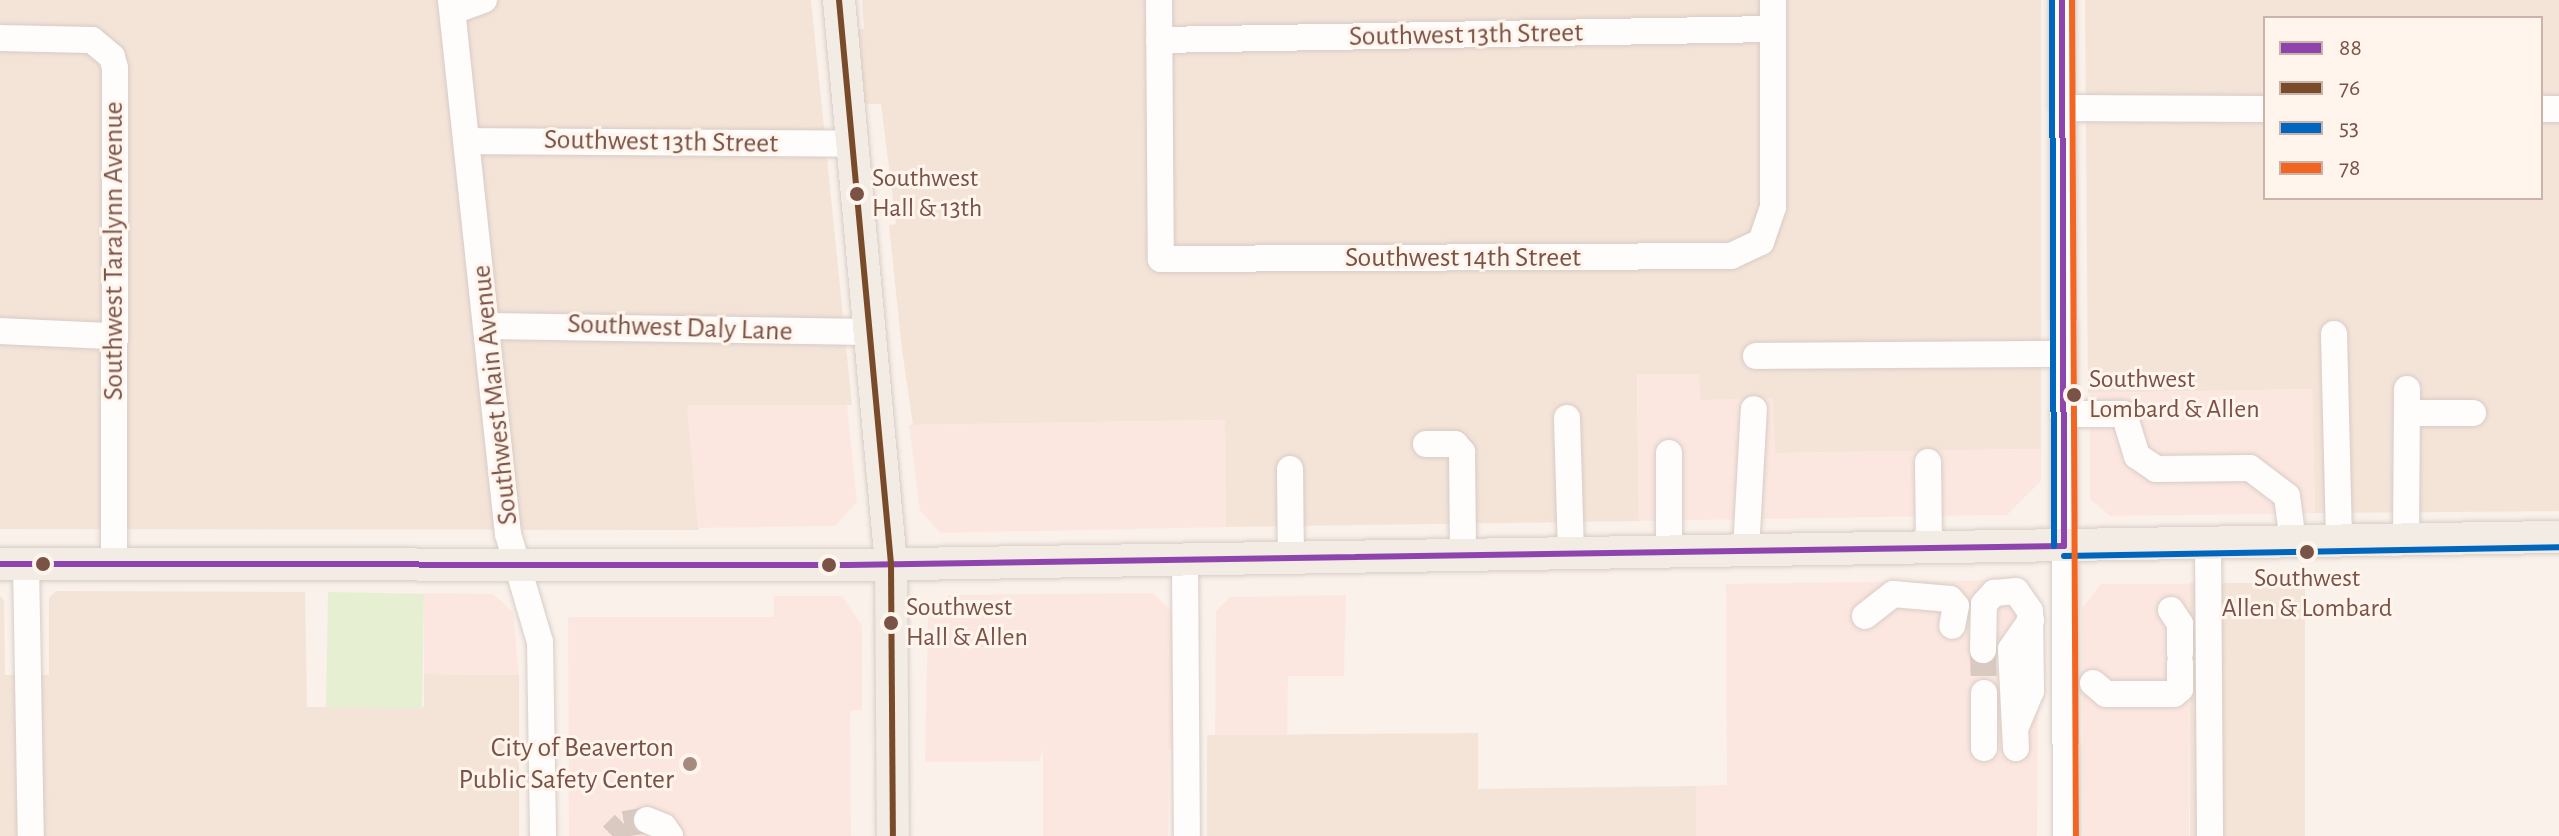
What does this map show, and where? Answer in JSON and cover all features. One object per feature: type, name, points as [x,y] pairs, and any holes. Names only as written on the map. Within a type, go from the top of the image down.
[{"type":"main road","points":[[839,0],[891,564],[893,836]]},
{"type":"main road","points":[[13,564],[1185,561],[2559,537]]},
{"type":"street","points":[[452,6],[484,0]]},
{"type":"street","points":[[1159,0],[1159,40]]},
{"type":"street","points":[[1773,0],[1773,29]]},
{"type":"street","points":[[2062,0],[2066,836]]},
{"type":"street","name":"Southwest Main Avenue","points":[[452,6],[469,141],[508,534],[519,564],[541,653],[543,836]]},
{"type":"street","name":"Southwest 13th Street","points":[[1159,40],[1773,29]]},
{"type":"street","name":"Southwest 14th Street","points":[[1159,40],[1161,259],[1731,256],[1761,242],[1773,207],[1773,29]]},
{"type":"street","name":"Southwest Taralynn Avenue","points":[[0,38],[92,40],[112,57],[114,563]]},
{"type":"street","points":[[2062,108],[2263,109]]},
{"type":"street","name":"Southwest 13th Street","points":[[469,141],[852,144]]},
{"type":"street","name":"Southwest Daly Lane","points":[[487,326],[872,332]]},
{"type":"street","points":[[0,331],[112,336]]},
{"type":"street","points":[[2334,334],[2339,541]]},
{"type":"street","points":[[1756,356],[2062,354]]},
{"type":"street","points":[[2406,540],[2407,401],[2473,413]]},
{"type":"street","points":[[1746,550],[1754,409]]},
{"type":"street","points":[[2063,414],[2124,414],[2137,456],[2156,469],[2250,468],[2291,504],[2293,542]]},
{"type":"street","points":[[1567,418],[1571,553]]},
{"type":"street","points":[[1426,444],[1455,444],[1462,452],[1463,555]]},
{"type":"street","points":[[1669,453],[1669,552]]},
{"type":"street","points":[[1928,462],[1929,548]]},
{"type":"street","points":[[1290,469],[1291,558]]},
{"type":"street","points":[[2208,543],[2210,836]]},
{"type":"street","points":[[1185,561],[1187,836]]},
{"type":"street","points":[[13,564],[31,836]]},
{"type":"street","points":[[1983,650],[1982,611],[1994,593],[2016,591],[2027,603],[2021,633],[2018,729],[2031,691],[2021,633]]},
{"type":"street","points":[[1865,616],[1893,594],[1950,599],[1956,606],[1952,626]]},
{"type":"street","points":[[2093,683],[2106,694],[2174,694],[2180,689],[2180,624],[2171,610]]},
{"type":"street","points":[[1984,693],[1984,748]]},
{"type":"street","points":[[647,820],[664,827],[670,836]]},
{"type":"shaded area","points":[[0,0],[811,0],[852,405],[688,405],[699,530],[0,529]]},
{"type":"shaded area","points":[[862,0],[2041,0],[2041,449],[1774,453],[1699,400],[1637,375],[1639,521],[1226,527],[1224,420],[913,425],[889,225],[896,224],[881,104],[863,104],[855,30],[864,29]]},
{"type":"shaded area","points":[[2085,0],[2559,0],[2559,511],[2315,513],[2312,389],[2088,393]]},
{"type":"shaded area","points":[[1637,374],[1699,374],[1700,400],[1773,398],[1775,453],[2041,449],[2041,481],[2007,515],[1639,521]]},
{"type":"shaded area","points":[[2312,389],[2315,513],[2110,516],[2090,499],[2090,393]]},
{"type":"shaded area","points":[[687,405],[847,405],[857,502],[835,526],[698,528]]},
{"type":"shaded area","points":[[1225,420],[1226,527],[940,533],[920,510],[909,425]]},
{"type":"shaded area","points":[[2014,580],[2033,591],[2038,609],[2037,836],[1696,836],[1696,786],[1727,785],[1726,584]]},
{"type":"shaded area","points":[[2190,583],[2305,583],[2305,836],[2190,836]]},
{"type":"shaded area","points":[[2101,584],[2190,584],[2189,836],[2084,836],[2082,608]]},
{"type":"shaded area","points":[[56,591],[305,592],[307,707],[424,707],[424,674],[519,675],[519,836],[0,836],[0,596],[4,600],[5,675],[49,675],[49,598]]},
{"type":"shaded area","points":[[424,593],[493,594],[513,612],[519,675],[424,674]]},
{"type":"shaded area","points":[[1153,593],[1172,612],[1175,749],[1169,749],[1168,836],[1043,836],[1043,750],[1039,761],[925,762],[928,617],[949,595]]},
{"type":"shaded area","points":[[1346,595],[1344,676],[1288,676],[1287,735],[1215,735],[1216,611],[1230,597]]},
{"type":"shaded area","points":[[774,596],[842,596],[862,626],[862,710],[850,711],[851,836],[569,836],[568,617],[774,617]]},
{"type":"shaded area","points":[[1478,733],[1478,789],[1696,786],[1696,836],[1207,836],[1207,735]]},
{"type":"green space","points":[[328,592],[424,594],[422,709],[326,707]]},
{"type":"tunnel","points":[[1983,650],[1984,693]]},
{"type":"tunnel","points":[[612,836],[624,824],[647,820]]},
{"type":"transit line","name":"76","points":[[839,0],[891,564],[893,836]]},
{"type":"transit line","name":"53","points":[[2052,0],[2054,546]]},
{"type":"transit line","name":"88","points":[[2062,0],[2064,546]]},
{"type":"transit line","name":"78","points":[[2072,0],[2076,836]]},
{"type":"transit line","name":"88","points":[[0,564],[848,565],[2064,546]]},
{"type":"transit line","name":"53","points":[[2064,556],[2559,547]]},
{"type":"place","name":"Southwest Hall & 13th","points":[[857,194]]},
{"type":"place","name":"Southwest Lombard & Allen","points":[[2074,395]]},
{"type":"place","name":"Southwest Allen & Lombard","points":[[2307,552]]},
{"type":"place","name":"Southwest Hall & Allen","points":[[891,623]]},
{"type":"place","name":"City of Beaverton Public Safety Center","points":[[690,764]]}]
